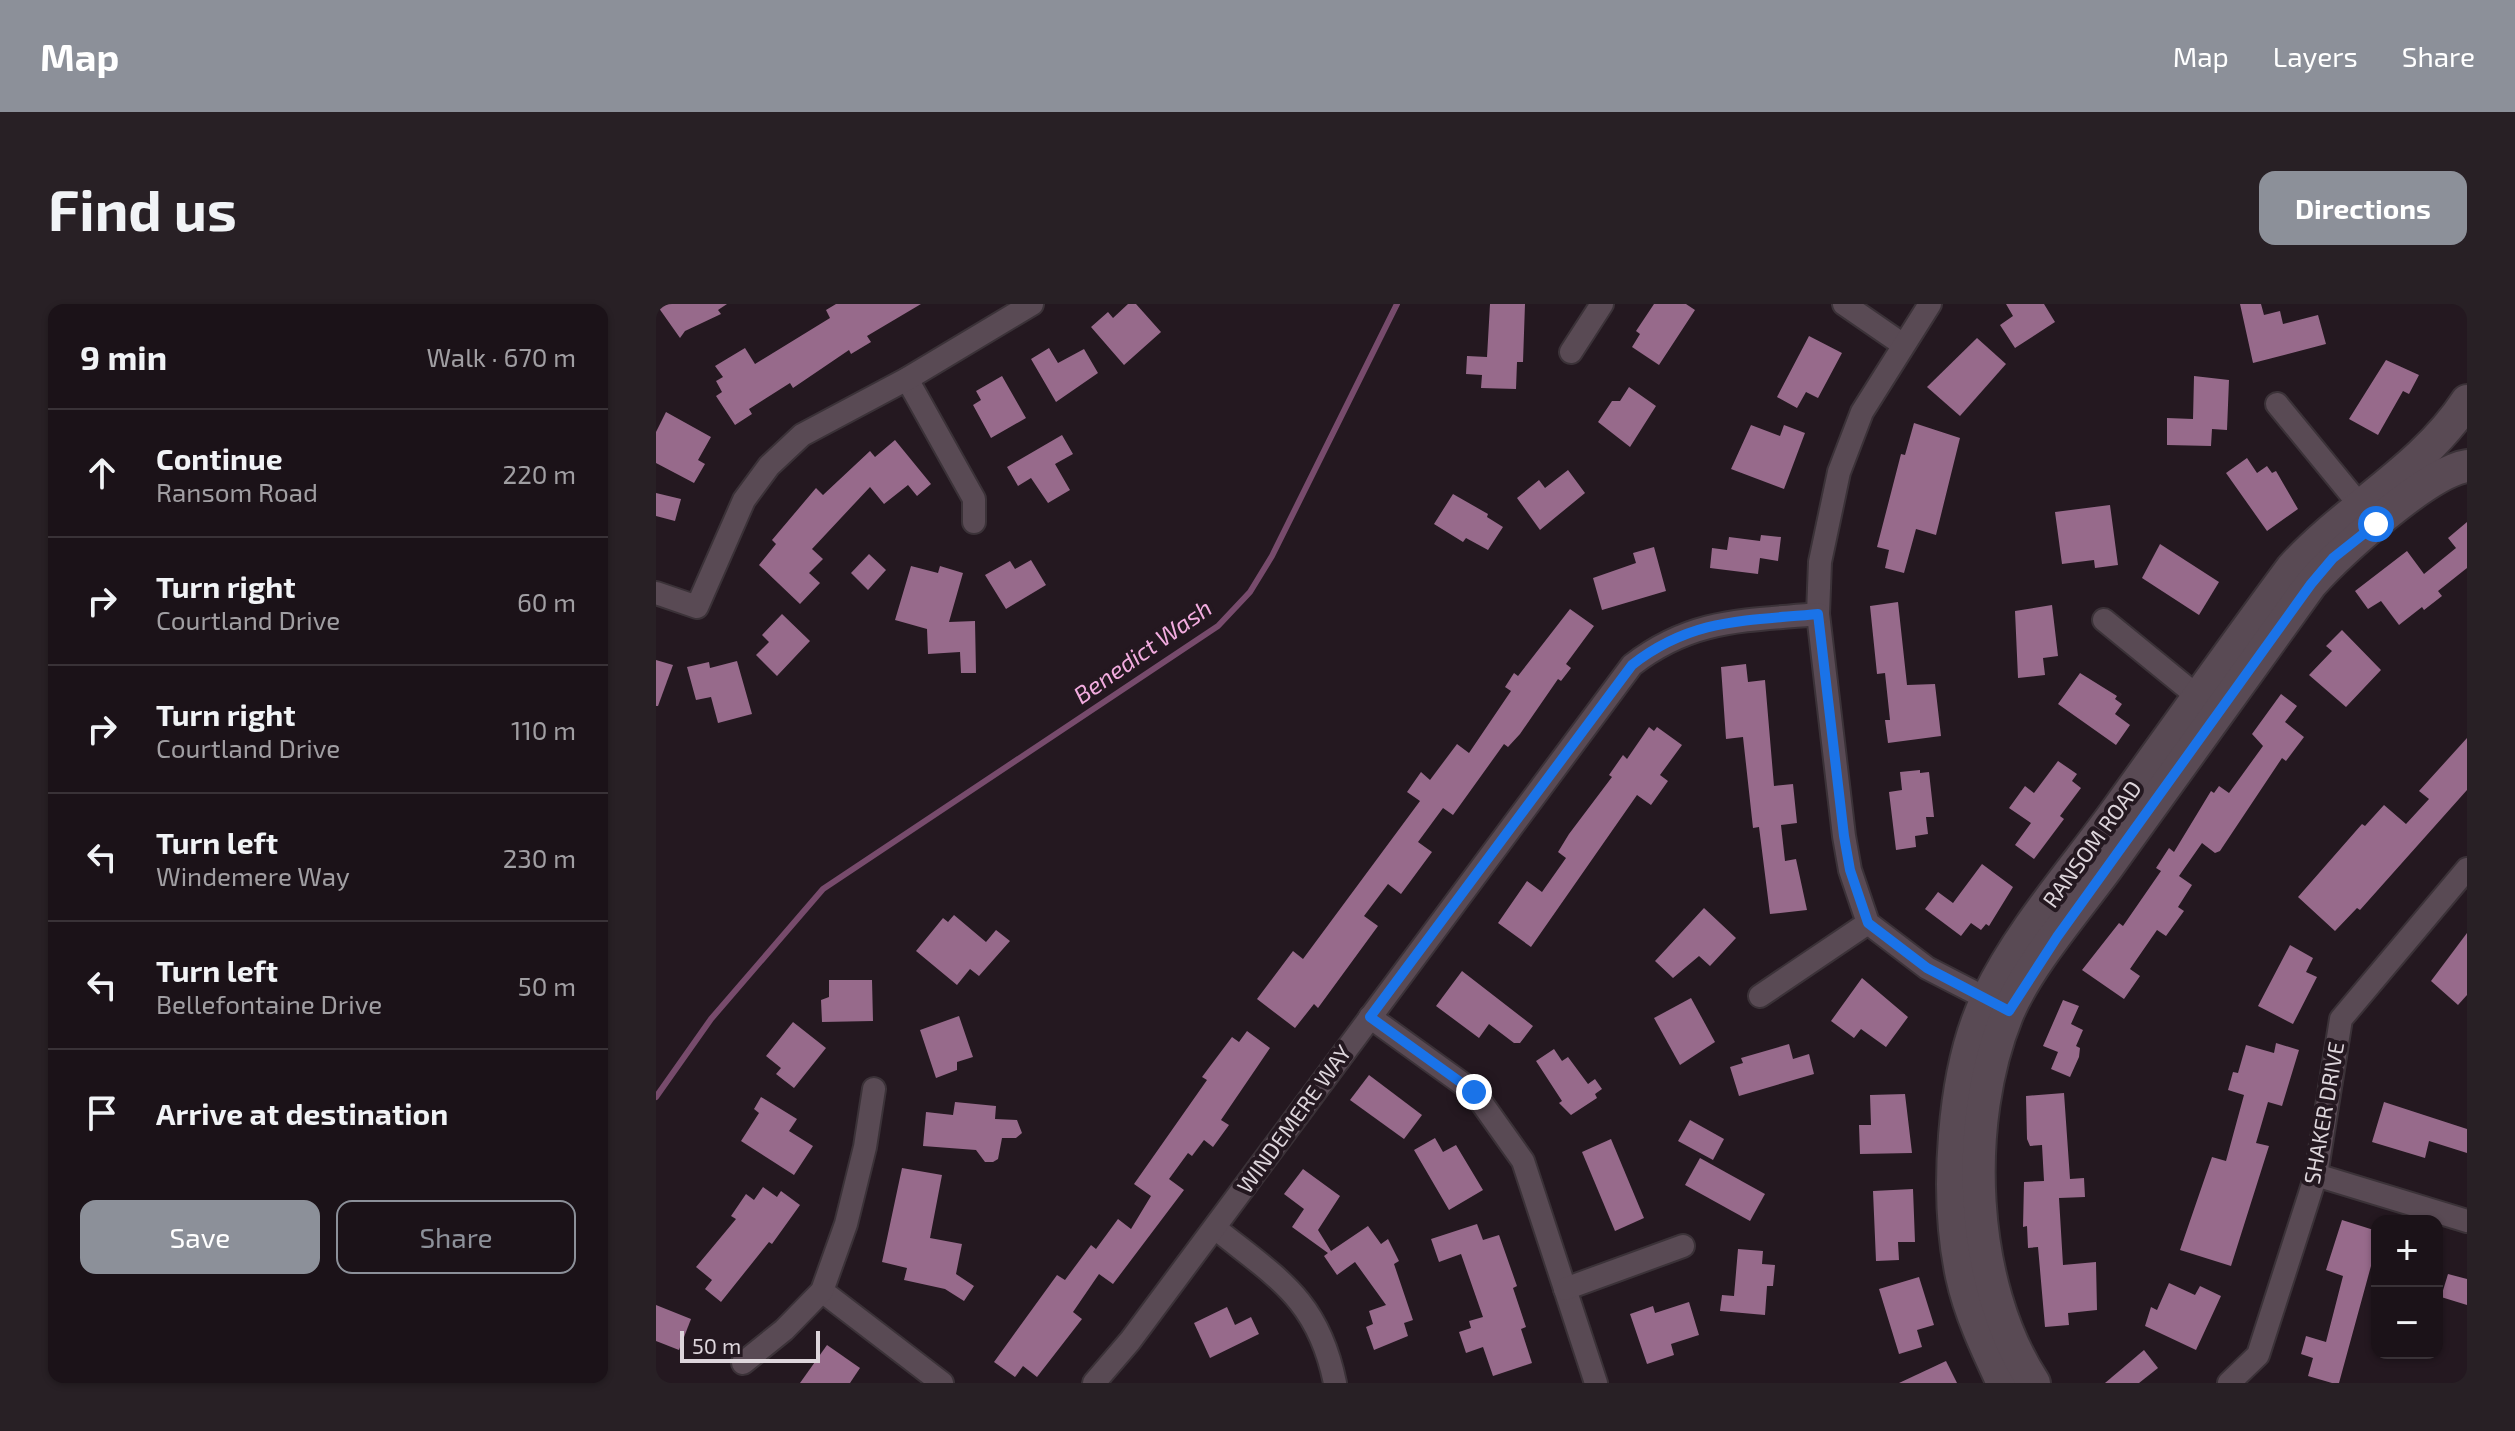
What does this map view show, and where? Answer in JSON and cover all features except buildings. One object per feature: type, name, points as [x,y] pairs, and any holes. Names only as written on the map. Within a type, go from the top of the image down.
[{"type":"street","points":[[656,593],[697,607],[744,500],[769,466],[802,435],[907,379],[1032,304]]},
{"type":"street","points":[[1571,352],[1602,304]]},
{"type":"street","points":[[1844,304],[1902,344]]},
{"type":"street","points":[[1930,304],[1862,412],[1839,472],[1820,562],[1818,614],[1844,836],[1850,870],[1868,923],[1927,968],[1998,1004]]},
{"type":"street","points":[[907,379],[974,499],[974,522]]},
{"type":"street","name":"RANSOM ROAD","points":[[2003,1383],[1979,1331],[1958,1255],[1955,1176],[1965,1073],[1998,1004],[2057,937],[2209,706],[2467,401]]},
{"type":"street","points":[[2277,404],[2368,515]]},
{"type":"street","name":"RANSOM ROAD","points":[[2368,515],[2441,475],[2467,466]]},
{"type":"street","name":"WINDEMERE WAY","points":[[1094,1383],[1130,1341],[1215,1228],[1632,665],[1659,644],[1689,630],[1818,614]]},
{"type":"street","points":[[2104,620],[2209,706]]},
{"type":"street","name":"SHAKER DRIVE","points":[[2229,1383],[2258,1355],[2316,1175],[2341,1019],[2463,880]]},
{"type":"street","points":[[1760,996],[1868,923]]},
{"type":"street","name":"RANSOM ROAD","points":[[1998,1004],[1981,1129],[1980,1178],[1990,1275],[2002,1321],[2034,1383]]},
{"type":"street","points":[[1370,1017],[1474,1092],[1523,1161],[1596,1383]]},
{"type":"street","points":[[743,1363],[784,1330],[822,1291],[850,1208],[865,1147],[874,1089]]},
{"type":"street","points":[[2316,1175],[2467,1221]]},
{"type":"street","points":[[1215,1228],[1295,1292],[1328,1346],[1335,1383]]},
{"type":"street","points":[[1565,1289],[1683,1246]]},
{"type":"street","points":[[822,1291],[942,1383]]},
{"type":"waterway","name":"Benedict Wash","points":[[656,1097],[711,1019],[823,889],[1218,626],[1250,592],[1272,556],[1397,304]]},
{"type":"route","points":[[1474,1092],[1370,1017],[1632,665],[1659,644],[1689,630],[1730,622],[1818,614],[1844,836],[1850,870],[1868,923],[1927,968],[2009,1011],[2057,937],[2311,584],[2333,558],[2376,524]]}]
